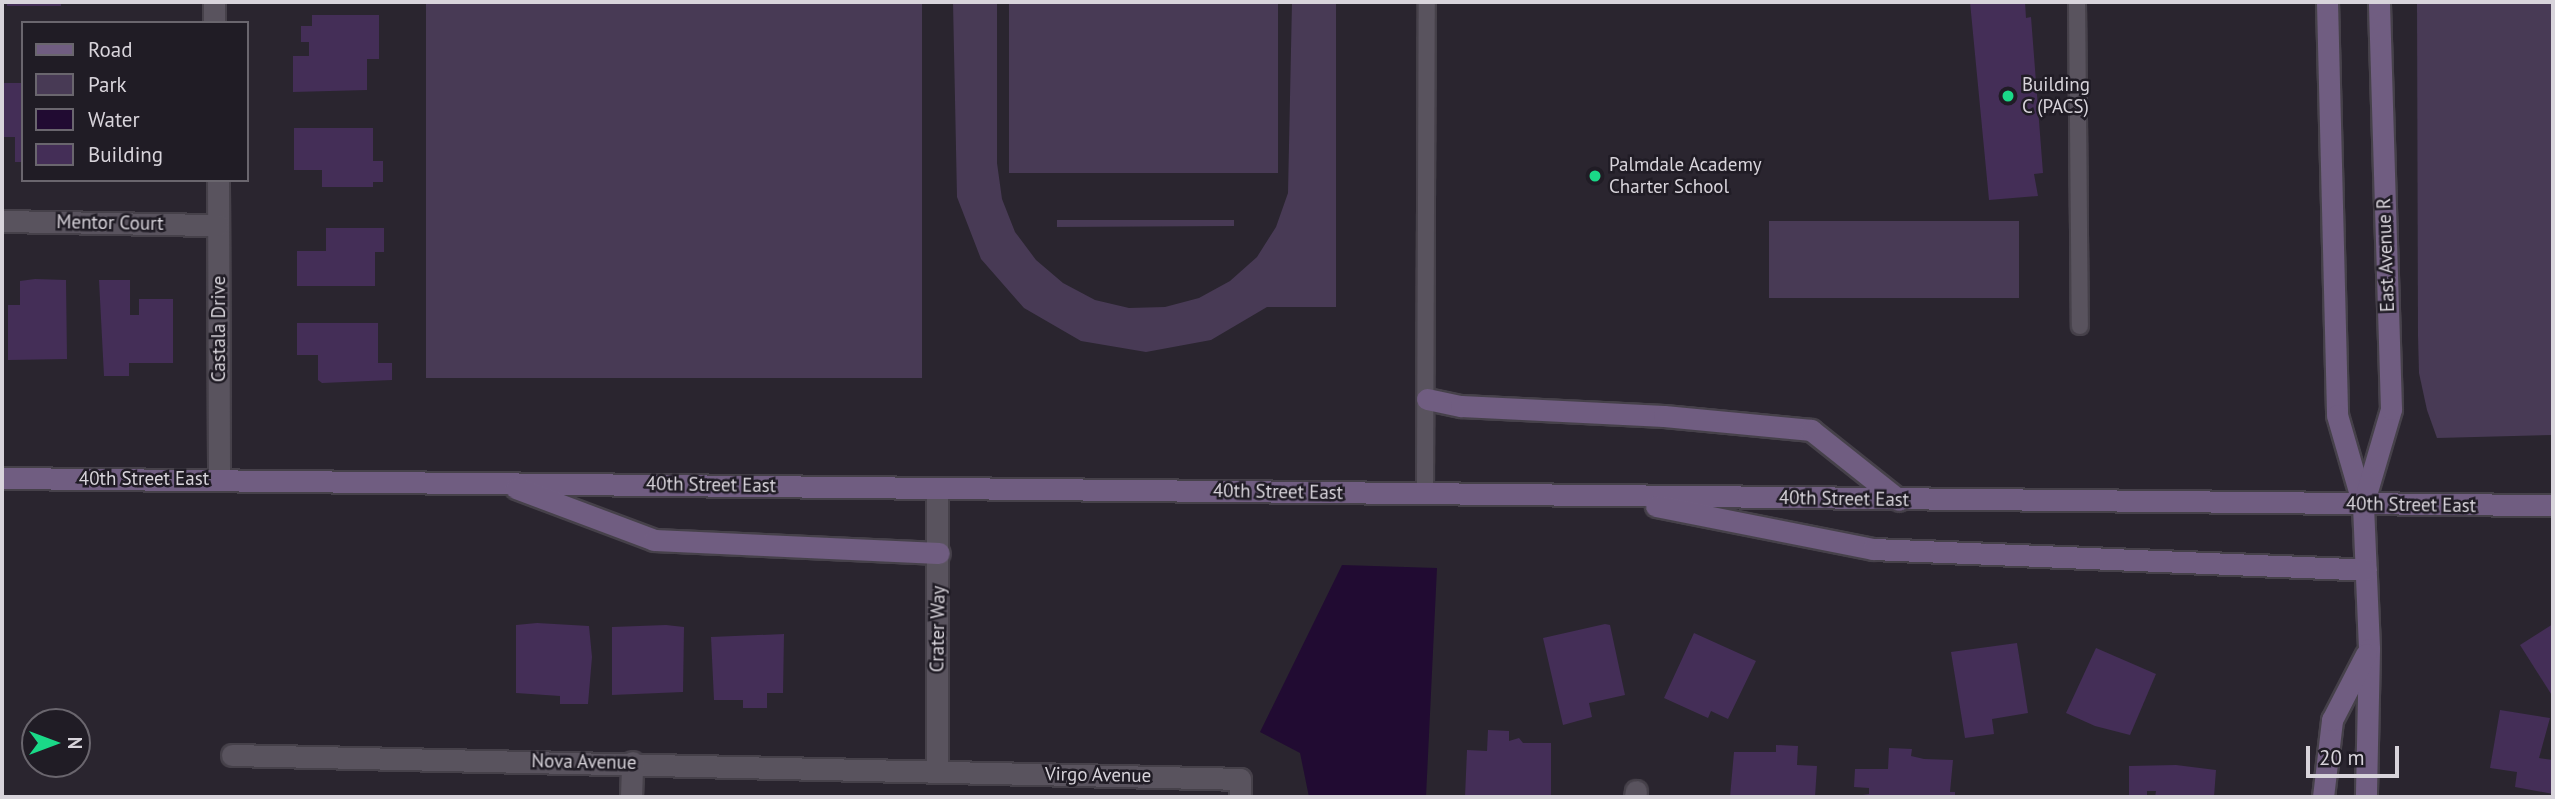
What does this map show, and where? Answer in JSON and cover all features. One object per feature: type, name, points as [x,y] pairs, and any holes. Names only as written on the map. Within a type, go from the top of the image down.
[{"type":"main road","name":"East Avenue R","points":[[2327,2],[2337,415],[2363,505],[2369,649],[2366,797]]},
{"type":"main road","name":"East Avenue R","points":[[2363,505],[2391,409],[2379,2]]},
{"type":"main road","points":[[1427,399],[1461,406],[1664,416],[1811,430],[1899,500]]},
{"type":"main road","name":"40th Street East","points":[[2,478],[2553,505]]},
{"type":"main road","points":[[501,483],[654,540],[939,552]]},
{"type":"main road","points":[[1606,496],[1873,549],[2366,570]]},
{"type":"main road","points":[[2323,797],[2332,720],[2369,649]]},
{"type":"street","points":[[214,2],[215,21]]},
{"type":"street","name":"Castala Drive","points":[[218,182],[219,479]]},
{"type":"street","name":"Mentor Court","points":[[2,220],[218,225]]},
{"type":"street","name":"Crater Way","points":[[937,488],[937,771]]},
{"type":"street","name":"Nova Avenue","points":[[232,755],[937,771]]},
{"type":"street","points":[[631,797],[632,762]]},
{"type":"street","name":"Virgo Avenue","points":[[937,771],[1240,779],[1240,797]]},
{"type":"lane","points":[[1425,493],[1427,2]]},
{"type":"lane","points":[[2077,2],[2080,326]]},
{"type":"green space","points":[[426,2],[922,2],[922,378],[426,378]]},
{"type":"green space","points":[[953,2],[997,2],[997,163],[1002,199],[1015,232],[1036,260],[1063,283],[1095,300],[1129,308],[1165,307],[1199,298],[1230,281],[1257,257],[1276,227],[1288,193],[1292,2],[1336,2],[1336,307],[1267,307],[1211,340],[1146,352],[1081,341],[1024,308],[981,259],[957,197]]},
{"type":"green space","points":[[1009,2],[1278,2],[1278,173],[1009,173]]},
{"type":"green space","points":[[2417,2],[2553,2],[2553,435],[2437,438],[2427,410],[2419,373],[2418,335]]},
{"type":"green space","points":[[1057,220],[1234,220],[1234,226],[1057,227]]},
{"type":"green space","points":[[1769,221],[2019,221],[2019,298],[1769,298]]},
{"type":"water","points":[[1342,565],[1437,568],[1426,797],[1309,797],[1300,753],[1260,732]]},
{"type":"building","points":[[7,2],[61,2],[61,6],[7,6]]},
{"type":"building","name":"Building C (PACS)","points":[[1970,2],[2025,2],[2026,18],[2031,17],[2043,173],[2034,174],[2038,196],[1989,200]]},
{"type":"building","points":[[312,15],[379,15],[379,59],[367,59],[367,90],[293,92],[293,56],[309,56],[309,42],[301,42],[301,26],[312,26]]},
{"type":"building","points":[[2,83],[21,83],[21,162],[15,162],[15,137],[2,137]]},
{"type":"building","points":[[294,128],[373,128],[373,161],[383,161],[383,182],[373,182],[373,187],[322,187],[322,170],[294,170]]},
{"type":"building","points":[[326,228],[384,228],[384,252],[375,252],[375,286],[297,286],[297,251],[326,251]]},
{"type":"building","points":[[66,280],[67,359],[8,360],[8,305],[20,305],[20,281]]},
{"type":"building","points":[[99,280],[130,280],[130,315],[139,315],[139,299],[173,299],[173,363],[129,363],[129,376],[104,376]]},
{"type":"building","points":[[297,323],[378,323],[378,363],[392,363],[392,380],[322,383],[318,380],[318,355],[297,355]]},
{"type":"building","points":[[537,623],[589,626],[592,657],[588,704],[560,704],[560,696],[516,693],[516,625]]},
{"type":"building","points":[[2553,624],[2553,697],[2520,645]]},
{"type":"building","points":[[1610,625],[1625,695],[1589,703],[1592,717],[1563,725],[1543,638]]},
{"type":"building","points":[[612,627],[684,627],[683,692],[612,695]]},
{"type":"building","points":[[1694,633],[1756,661],[1728,719],[1711,711],[1708,718],[1664,698]]},
{"type":"building","points":[[784,634],[783,693],[767,693],[767,708],[743,708],[743,700],[714,700],[711,637]]},
{"type":"building","points":[[2017,643],[2028,713],[1992,719],[1994,734],[1965,738],[1951,652]]},
{"type":"building","points":[[2096,648],[2156,674],[2130,735],[2095,726],[2066,713]]},
{"type":"building","points":[[2500,710],[2550,718],[2539,758],[2553,760],[2553,794],[2515,787],[2517,772],[2490,768]]},
{"type":"building","points":[[1488,730],[1509,731],[1509,741],[1519,738],[1523,743],[1551,743],[1551,797],[1465,797],[1467,750],[1487,751]]},
{"type":"building","points":[[1776,745],[1798,746],[1797,765],[1817,766],[1815,797],[1730,797],[1734,752],[1776,752]]},
{"type":"building","points":[[1889,748],[1912,749],[1911,756],[1924,759],[1953,760],[1950,792],[1955,792],[1955,797],[1850,797],[1869,794],[1869,788],[1854,787],[1855,769],[1888,769]]},
{"type":"building","points":[[2176,765],[2216,770],[2214,797],[2155,797],[2156,791],[2147,791],[2147,797],[2129,796],[2129,766]]},
{"type":"place","name":"Building C (PACS)","points":[[2008,96]]},
{"type":"place","name":"Palmdale Academy Charter School","points":[[1595,176]]}]
